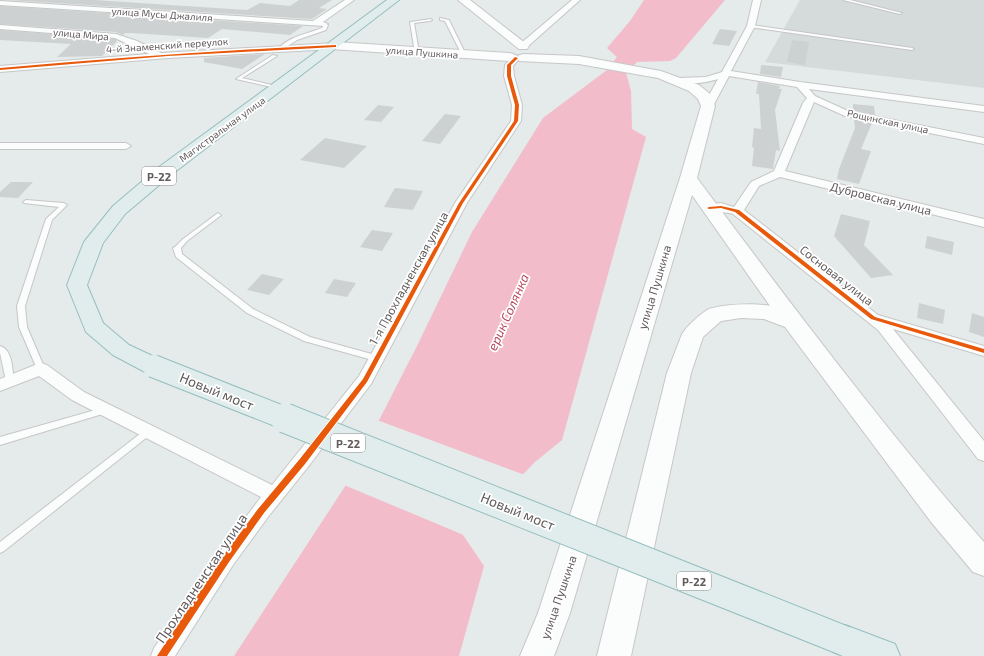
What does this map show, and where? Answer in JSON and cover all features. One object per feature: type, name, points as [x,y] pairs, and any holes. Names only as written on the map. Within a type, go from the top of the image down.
[{"type":"highway","name":"Магистральная улица","points":[[153,366],[121,350],[94,326],[77,285],[94,242],[119,210],[165,172],[335,46],[394,0]]},
{"type":"highway","name":"Новый мост","points":[[153,366],[884,656]]},
{"type":"main road","points":[[456,0],[473,8]]},
{"type":"main road","points":[[462,0],[473,8],[521,54]]},
{"type":"main road","name":"улица Пушкина","points":[[335,46],[464,55],[521,54],[579,60],[661,75],[679,81],[694,88],[705,98],[708,106],[688,178],[554,613],[537,656]]},
{"type":"main road","points":[[688,178],[792,322],[941,514],[984,563]]},
{"type":"main road","points":[[614,656],[679,373],[693,334],[715,315],[741,311],[767,312],[792,322]]},
{"type":"street","points":[[315,23],[350,0]]},
{"type":"street","points":[[521,54],[576,0]]},
{"type":"street","points":[[708,106],[751,26],[757,0]]},
{"type":"street","name":"улица Мусы Джалиля","points":[[0,3],[324,24]]},
{"type":"street","name":"улица Мира","points":[[0,27],[116,36],[158,55]]},
{"type":"street","name":"4-й Знаменский переулок","points":[[0,69],[158,55],[335,46]]},
{"type":"street","name":"1-я Прохладненская улица","points":[[274,495],[355,394],[461,203],[516,121],[517,105],[509,76],[509,66],[521,54]]},
{"type":"street","points":[[679,81],[707,80],[727,73],[800,85],[984,109]]},
{"type":"street","name":"Рощинская улица","points":[[800,85],[812,98],[845,113],[984,141]]},
{"type":"street","points":[[737,211],[755,184],[779,174],[808,103],[812,98]]},
{"type":"street","points":[[0,146],[126,146]]},
{"type":"street","name":"Дубровская улица","points":[[779,174],[984,223]]},
{"type":"street","name":"Сосновая улица","points":[[709,208],[721,207],[737,211],[873,318],[984,351]]},
{"type":"street","points":[[873,318],[883,327],[984,454]]},
{"type":"street","points":[[5,383],[41,369],[78,396],[274,495]]},
{"type":"street","name":"Прохладненская улица","points":[[162,656],[226,559],[274,495]]},
{"type":"lane","points":[[845,0],[900,13]]},
{"type":"lane","points":[[417,52],[412,22],[430,20]]},
{"type":"lane","points":[[441,20],[447,20],[464,55]]},
{"type":"lane","points":[[281,48],[286,43],[294,39],[324,29],[326,25],[324,24]]},
{"type":"lane","points":[[751,26],[912,49]]},
{"type":"lane","points":[[274,56],[238,79],[278,88]]},
{"type":"lane","points":[[26,202],[64,205],[49,219],[21,306],[23,328],[41,369]]},
{"type":"lane","points":[[218,215],[184,240],[177,248],[179,255],[250,311],[307,339],[376,358]]},
{"type":"lane","points":[[0,349],[5,353],[5,383]]},
{"type":"lane","points":[[0,441],[106,410]]},
{"type":"lane","points":[[0,548],[148,432]]},
{"type":"shaded area","points":[[800,0],[984,0],[984,88],[765,62]]},
{"type":"water","name":"ерик Солянка","points":[[644,0],[725,0],[676,58],[670,61],[637,62],[626,73],[631,91],[632,129],[646,137],[562,440],[535,462],[463,535],[484,566],[459,656],[234,656],[346,485],[417,346],[472,232],[543,118],[607,70],[617,57],[607,48],[630,21]]},
{"type":"pier","points":[[377,420],[525,475],[466,536],[344,485]]},
{"type":"building","points":[[8,0],[94,0],[247,10],[260,3],[290,6],[299,0],[332,0],[319,8],[327,9],[312,19]]},
{"type":"building","points":[[0,6],[303,26],[290,35],[222,29],[208,38],[131,33],[125,33],[123,35],[116,32],[0,24]]},
{"type":"building","points":[[720,29],[737,31],[729,46],[712,44]]},
{"type":"building","points":[[0,30],[115,39],[117,41],[102,56],[57,57],[71,44],[0,40]]},
{"type":"building","points":[[792,40],[809,42],[805,65],[787,62]]},
{"type":"building","points":[[265,54],[242,69],[204,62],[204,58]]},
{"type":"building","points":[[761,65],[783,67],[781,77],[760,74]]},
{"type":"building","points":[[758,82],[780,86],[779,89],[782,89],[775,110],[780,151],[776,150],[773,169],[752,166],[754,128],[761,129],[759,94],[756,94]]},
{"type":"building","points":[[853,104],[874,106],[875,115],[853,111]]},
{"type":"building","points":[[378,105],[394,107],[381,122],[364,120]]},
{"type":"building","points":[[445,114],[461,116],[440,144],[422,141]]},
{"type":"building","points":[[854,119],[872,123],[861,149],[871,151],[859,184],[837,179],[839,169],[855,128]]},
{"type":"building","points":[[325,138],[367,146],[344,168],[300,160]]},
{"type":"building","points":[[11,182],[33,182],[18,198],[0,197],[0,192]]},
{"type":"building","points":[[395,188],[423,191],[413,210],[384,207]]},
{"type":"building","points":[[841,214],[870,221],[864,245],[893,275],[871,278],[834,236]]},
{"type":"building","points":[[372,230],[393,233],[382,251],[360,247]]},
{"type":"building","points":[[927,236],[954,242],[952,255],[925,248]]},
{"type":"building","points":[[262,274],[284,279],[269,295],[247,290]]},
{"type":"building","points":[[334,279],[356,283],[347,297],[325,293]]},
{"type":"building","points":[[919,303],[945,310],[943,324],[917,318]]},
{"type":"building","points":[[972,313],[984,317],[984,337],[969,332]]},
{"type":"cycle path","points":[[0,69],[168,55],[335,46]]},
{"type":"cycle path","points":[[162,656],[226,559],[261,511],[302,462],[365,380],[461,203],[516,121],[517,105],[509,76],[509,65],[516,58]]},
{"type":"cycle path","points":[[709,208],[721,207],[737,211],[873,318],[984,351]]}]
